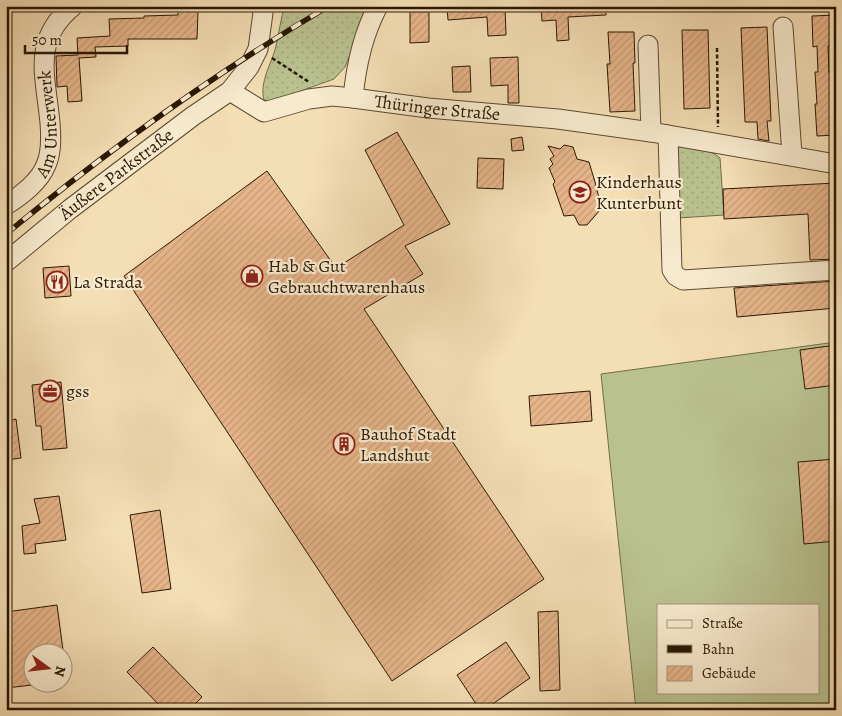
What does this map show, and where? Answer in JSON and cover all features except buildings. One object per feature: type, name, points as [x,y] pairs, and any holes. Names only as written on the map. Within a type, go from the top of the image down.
[{"type":"street","name":"Am Unterwerk","points":[[6,205],[36,180],[46,165],[50,150],[51,134],[43,62],[44,48],[56,22],[73,6]]},
{"type":"street","points":[[258,49],[263,13],[262,6]]},
{"type":"street","points":[[353,98],[355,74],[369,24],[378,6]]},
{"type":"street","points":[[783,27],[792,155]]},
{"type":"street","points":[[648,46],[660,134],[672,270],[676,276],[683,280],[836,270]]},
{"type":"street","name":"Äußere Parkstraße","points":[[6,262],[70,209],[192,116],[230,91],[249,67],[258,49]]},
{"type":"street","name":"Thüringer Straße","points":[[230,91],[264,112],[309,99],[332,96],[428,108],[558,118],[792,155],[836,164]]},
{"type":"path","points":[[717,48],[718,144]]},
{"type":"path","points":[[258,49],[332,96]]},
{"type":"green space","points":[[284,6],[370,6],[345,67],[334,79],[273,101],[264,100],[263,86],[276,46]]},
{"type":"green space","points":[[675,146],[699,148],[720,158],[724,215],[678,218]]},
{"type":"green space","points":[[836,342],[836,710],[636,710],[601,374]]},
{"type":"railway","points":[[6,234],[83,172],[204,85],[329,6]]},
{"type":"place","name":"Kinderhaus Kunterbunt","points":[[580,192]]},
{"type":"place","name":"Hab & Gut Gebrauchtwarenhaus","points":[[252,276]]},
{"type":"place","name":"La Strada","points":[[57,282]]},
{"type":"place","name":"gss","points":[[50,391]]},
{"type":"place","name":"Bauhof Stadt Landshut","points":[[344,444]]}]
